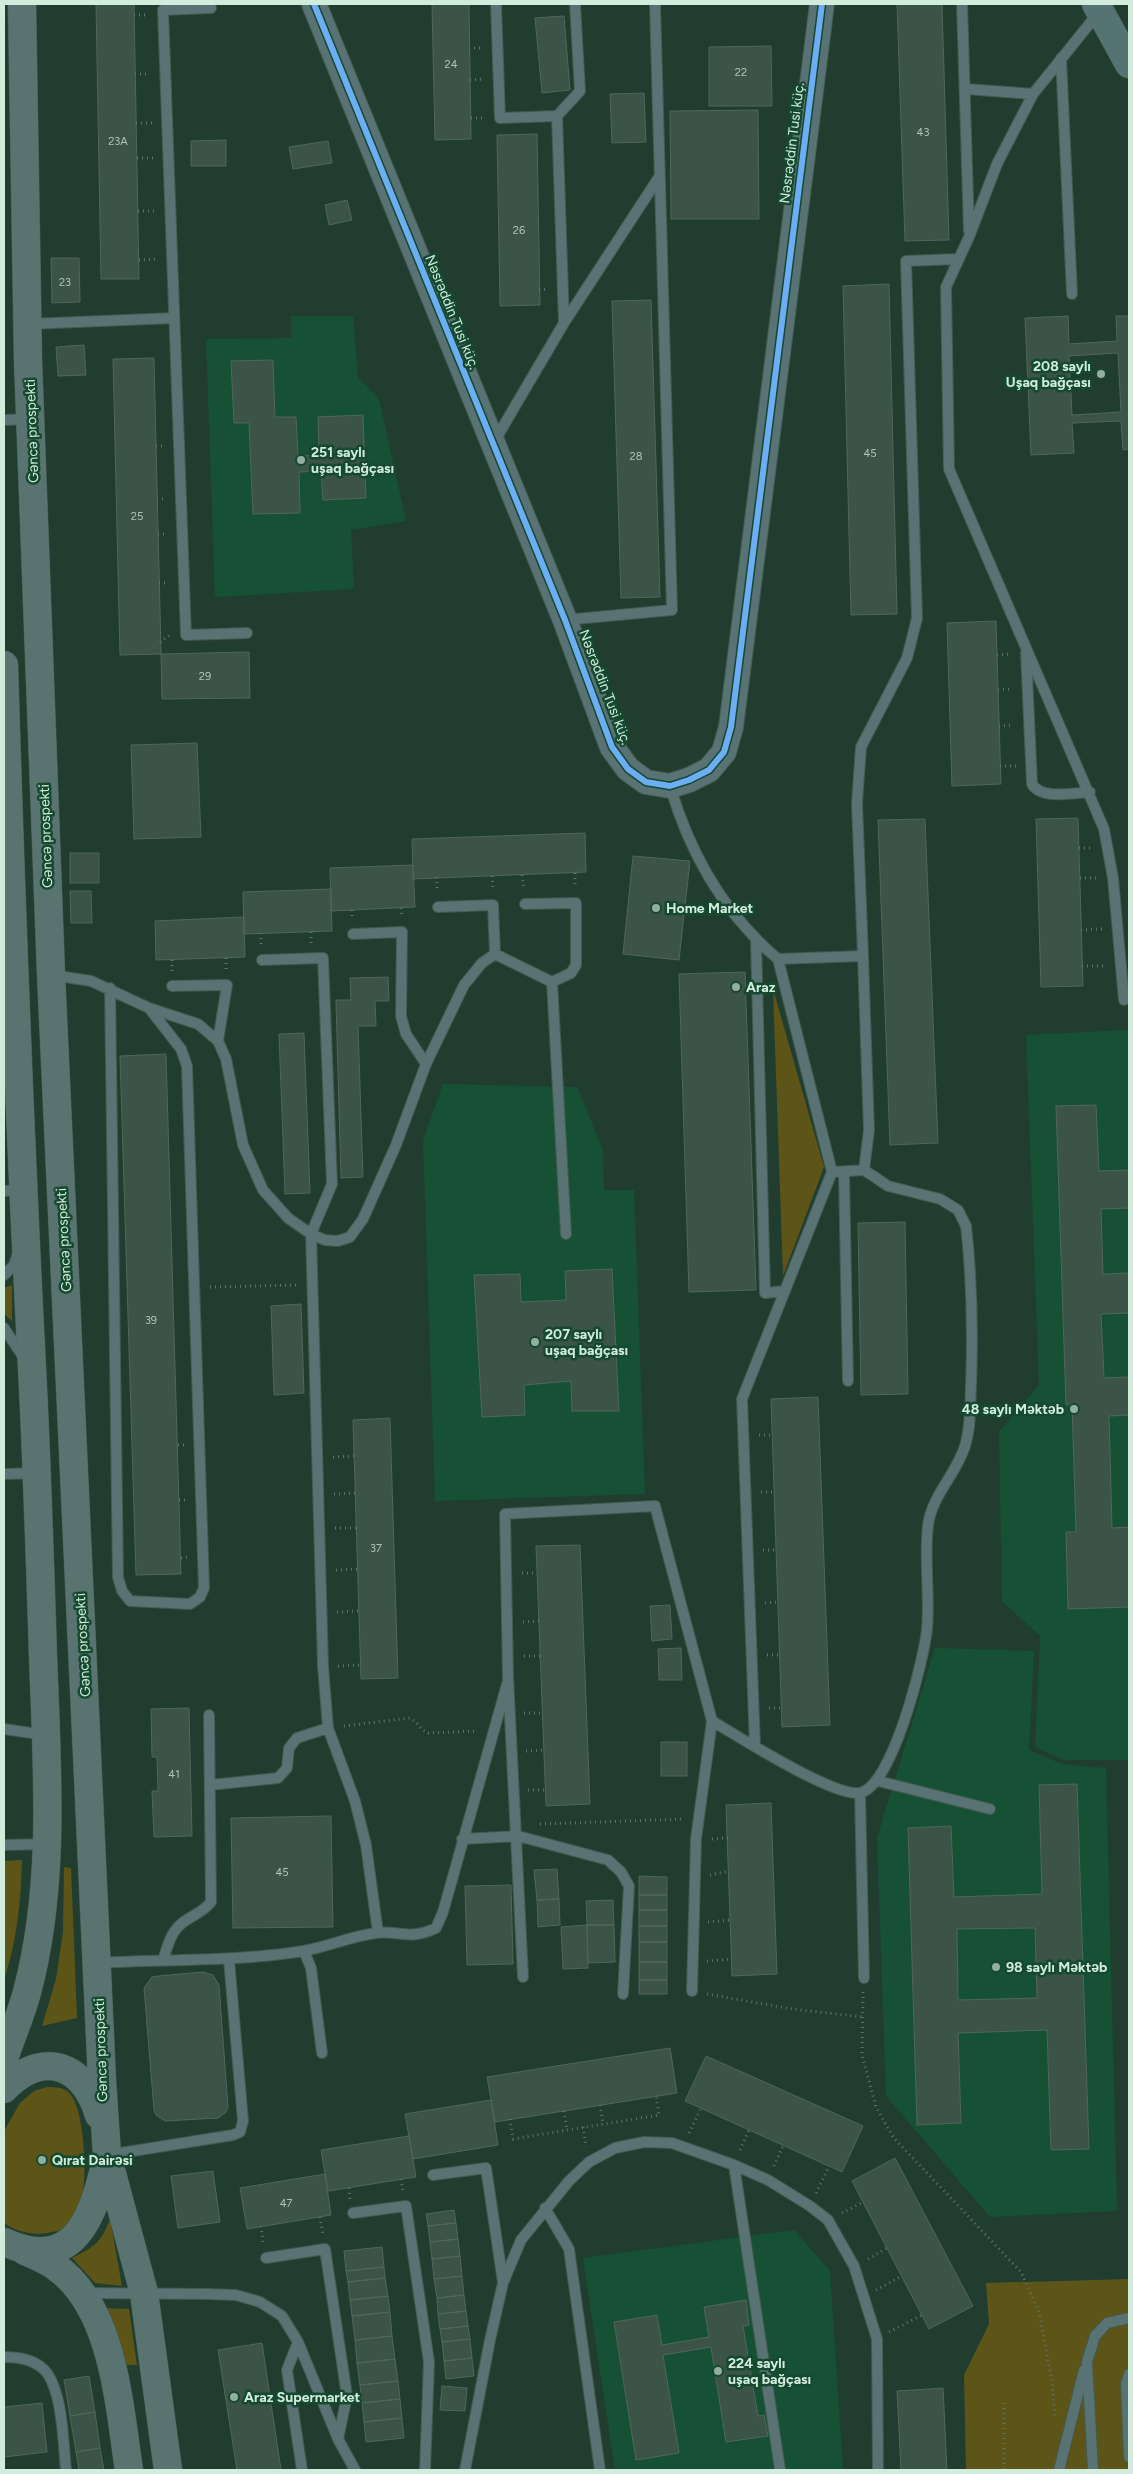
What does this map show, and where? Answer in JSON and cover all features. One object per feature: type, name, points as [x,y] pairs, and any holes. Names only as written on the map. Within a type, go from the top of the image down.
[{"type":"main road","name":"Gəncə prospekti","points":[[22,4],[28,324],[51,974],[107,2155],[144,2293],[168,2470]]},
{"type":"main road","points":[[1098,8],[1129,64]]},
{"type":"main road","points":[[4,666],[14,1190],[25,1231],[38,1473],[46,1735],[46,1844],[42,1909],[27,1993],[4,2059]]},
{"type":"main road","points":[[4,2089],[27,2072],[41,2066],[64,2068],[74,2074],[84,2082],[94,2099],[107,2155],[93,2210],[81,2230],[68,2242],[52,2251],[33,2252],[12,2245]]},
{"type":"main road","points":[[12,2245],[57,2267],[81,2293],[103,2333],[112,2358],[129,2470]]},
{"type":"street","name":"Nəsrəddin Tusi küç.","points":[[314,4],[492,445],[565,620],[612,747],[628,769],[646,782],[670,786],[689,780],[709,770],[724,752],[731,727],[822,4]]},
{"type":"lane","points":[[496,4],[500,118],[557,116]]},
{"type":"lane","points":[[564,323],[557,116],[580,91],[575,4]]},
{"type":"lane","points":[[565,620],[672,610],[655,4]]},
{"type":"lane","points":[[962,4],[969,237]]},
{"type":"lane","points":[[211,8],[163,10],[186,636],[247,633]]},
{"type":"lane","points":[[1098,8],[1033,94],[997,164],[969,237],[946,287],[949,469],[1090,792],[1104,829],[1109,848],[1124,1000]]},
{"type":"lane","points":[[1061,58],[1072,294]]},
{"type":"lane","points":[[966,89],[1033,94]]},
{"type":"lane","points":[[492,445],[564,323],[659,177]]},
{"type":"lane","points":[[864,1170],[869,1130],[857,803],[862,747],[907,658],[916,618],[906,261],[958,259]]},
{"type":"lane","points":[[28,324],[174,318]]},
{"type":"lane","points":[[4,420],[32,418]]},
{"type":"lane","points":[[1025,644],[1032,784],[1036,790],[1043,794],[1090,792]]},
{"type":"lane","points":[[670,786],[679,816],[711,884],[756,940],[778,959],[832,1172],[742,1399],[755,1746]]},
{"type":"lane","points":[[525,904],[576,903],[576,965],[571,973],[552,982]]},
{"type":"lane","points":[[438,906],[493,905],[495,954]]},
{"type":"lane","points":[[353,934],[402,932],[402,1016],[406,1034],[426,1064]]},
{"type":"lane","points":[[756,940],[765,1293],[785,1291]]},
{"type":"lane","points":[[51,974],[91,981],[110,988],[149,1008],[198,1024],[218,1041],[226,1059],[243,1145],[263,1190],[288,1218],[311,1234],[325,1240],[338,1241],[350,1237],[363,1219],[396,1144],[426,1064],[464,985],[482,963],[495,954]]},
{"type":"lane","points":[[495,954],[552,982]]},
{"type":"lane","points":[[778,959],[863,956]]},
{"type":"lane","points":[[262,960],[322,958],[332,1184],[311,1234],[323,1666],[328,1728],[355,1801],[366,1845],[378,1933]]},
{"type":"lane","points":[[552,982],[566,1234]]},
{"type":"lane","points":[[172,986],[227,985],[218,1041]]},
{"type":"lane","points":[[110,988],[118,1577],[122,1591],[130,1601],[190,1604],[200,1597],[204,1588],[188,1066],[181,1049],[149,1008]]},
{"type":"lane","points":[[712,1721],[755,1746],[834,1787],[860,1793],[869,1789],[878,1781],[890,1760],[922,1658],[927,1628],[928,1525],[934,1503],[965,1447],[969,1423],[973,1340],[966,1226],[958,1210],[940,1199],[888,1186],[864,1170],[832,1172]]},
{"type":"lane","points":[[844,1172],[848,1381]]},
{"type":"lane","points":[[4,1275],[14,1265],[25,1231]]},
{"type":"lane","points":[[4,1328],[32,1372]]},
{"type":"lane","points":[[4,1474],[38,1473]]},
{"type":"lane","points":[[523,1977],[518,1836],[508,1677],[505,1514],[655,1506],[712,1721],[694,1878],[692,1991]]},
{"type":"lane","points":[[98,1963],[163,1960],[229,1960],[304,1951],[378,1933],[403,1936],[424,1934],[436,1928],[443,1912],[508,1677]]},
{"type":"lane","points":[[163,1960],[173,1932],[184,1921],[202,1912],[211,1902],[209,1715]]},
{"type":"lane","points":[[210,1785],[278,1778],[287,1768],[290,1748],[297,1738],[328,1728]]},
{"type":"lane","points":[[4,1729],[46,1735]]},
{"type":"lane","points":[[878,1781],[990,1809]]},
{"type":"lane","points":[[860,1793],[864,1978]]},
{"type":"lane","points":[[462,1839],[518,1836],[608,1860],[621,1872],[629,1886],[623,1994]]},
{"type":"lane","points":[[4,1845],[46,1844]]},
{"type":"lane","points":[[304,1951],[311,1968],[322,2053]]},
{"type":"lane","points":[[107,2155],[233,2136],[240,2132],[243,2120],[229,1960]]},
{"type":"lane","points":[[465,2470],[490,2340],[504,2283],[521,2240],[568,2181],[588,2162],[615,2148],[644,2142],[672,2143],[734,2164],[768,2180],[810,2206],[828,2220],[854,2266],[877,2339],[878,2470]]},
{"type":"lane","points":[[734,2164],[780,2469]]},
{"type":"lane","points":[[433,2175],[486,2168],[504,2283]]},
{"type":"lane","points":[[353,2213],[406,2206],[429,2362],[425,2470]]},
{"type":"lane","points":[[546,2208],[569,2249],[600,2470]]},
{"type":"lane","points":[[266,2258],[325,2249],[347,2396],[338,2439]]},
{"type":"lane","points":[[81,2293],[236,2295],[260,2302],[282,2316],[298,2342],[338,2439],[355,2470]]},
{"type":"lane","points":[[1059,2470],[1095,2336],[1107,2323],[1129,2318]]},
{"type":"lane","points":[[298,2342],[287,2370],[302,2470]]},
{"type":"lane","points":[[4,2357],[17,2358],[41,2366],[49,2376],[56,2389],[66,2470]]},
{"type":"lane","points":[[1087,2362],[1093,2470]]},
{"type":"lane","points":[[1129,2374],[1126,2384],[1129,2457]]},
{"type":"path","points":[[1082,966],[1121,966]]},
{"type":"path","points":[[194,1287],[312,1285]]},
{"type":"path","points":[[317,1457],[354,1456]]},
{"type":"path","points":[[318,1494],[355,1493]]},
{"type":"path","points":[[319,1529],[356,1528]]},
{"type":"path","points":[[320,1570],[358,1569]]},
{"type":"path","points":[[321,1612],[359,1612]]},
{"type":"path","points":[[323,1666],[361,1665]]},
{"type":"path","points":[[328,1728],[410,1718],[418,1723],[423,1731],[428,1733],[493,1731]]},
{"type":"path","points":[[517,1825],[700,1818]]},
{"type":"path","points":[[692,1962],[732,1959]]},
{"type":"path","points":[[864,1978],[862,2055],[876,2108],[893,2136],[1021,2272],[1039,2312],[1052,2382],[1055,2419]]},
{"type":"path","points":[[692,1991],[792,2009],[863,2017]]},
{"type":"path","points":[[510,2119],[513,2139],[659,2115],[656,2096]]},
{"type":"path","points":[[600,2105],[603,2124]]},
{"type":"path","points":[[683,2146],[700,2108]]},
{"type":"path","points":[[564,2111],[567,2130]]},
{"type":"path","points":[[734,2164],[749,2130]]},
{"type":"path","points":[[768,2180],[783,2146]]},
{"type":"path","points":[[810,2206],[829,2166]]},
{"type":"path","points":[[828,2220],[863,2202]]},
{"type":"path","points":[[854,2266],[887,2248]]},
{"type":"path","points":[[864,2296],[902,2276]]},
{"type":"path","points":[[877,2339],[922,2315]]},
{"type":"path","points":[[1004,2403],[1004,2470]]},
{"type":"shaded area","name":"251 saylı uşaq bağçası","points":[[291,316],[353,316],[358,377],[379,399],[406,521],[351,530],[354,589],[215,597],[206,339],[291,338]]},
{"type":"shaded area","points":[[773,989],[824,1167],[783,1276]]},
{"type":"shaded area","name":"48 saylı Məktəb","points":[[1129,1030],[1129,1760],[1064,1760],[1035,1747],[1040,1636],[1002,1601],[999,1432],[1039,1385],[1026,1035]]},
{"type":"shaded area","name":"207 saylı uşaq bağçası","points":[[443,1084],[577,1087],[603,1150],[604,1190],[634,1190],[645,1494],[435,1501],[423,1141]]},
{"type":"shaded area","points":[[12,1285],[12,1321],[4,1314],[4,1288]]},
{"type":"shaded area","name":"98 saylı Məktəb","points":[[935,1648],[1034,1651],[1029,1750],[1062,1764],[1106,1768],[1117,2211],[990,2217],[886,2096],[877,1838]]},
{"type":"shaded area","points":[[22,1860],[18,1921],[4,1980],[4,1861]]},
{"type":"shaded area","points":[[64,1867],[71,1868],[77,2018],[42,2026],[56,1979],[63,1932]]},
{"type":"shaded area","points":[[47,2087],[57,2087],[66,2090],[76,2104],[84,2145],[84,2188],[81,2202],[71,2227],[37,2234],[12,2228],[4,2223],[4,2131],[20,2103],[34,2091]]},
{"type":"shaded area","points":[[110,2219],[122,2286],[95,2283],[72,2258],[86,2251],[100,2239]]},
{"type":"shaded area","name":"224 saylı uşaq bağçası","points":[[794,2230],[830,2271],[843,2470],[615,2470],[583,2258]]},
{"type":"shaded area","points":[[1129,2279],[1129,2470],[966,2470],[964,2375],[989,2324],[986,2283]]},
{"type":"shaded area","points":[[104,2308],[129,2309],[137,2365],[127,2365]]},
{"type":"building","points":[[96,4],[134,4],[139,279],[101,279]]},
{"type":"building","points":[[432,4],[469,4],[471,139],[435,140]]},
{"type":"building","points":[[897,4],[942,4],[949,240],[905,241]]},
{"type":"building","points":[[564,16],[570,90],[542,93],[535,18]]},
{"type":"building","points":[[771,46],[772,106],[709,106],[709,47]]},
{"type":"building","points":[[644,93],[646,142],[612,143],[610,94]]},
{"type":"building","points":[[758,110],[759,219],[671,219],[670,111]]},
{"type":"building","points":[[537,134],[540,305],[500,306],[497,135]]},
{"type":"building","points":[[226,140],[226,166],[191,166],[191,141]]},
{"type":"building","points":[[328,141],[332,163],[293,169],[289,147]]},
{"type":"building","points":[[347,200],[352,220],[329,225],[325,205]]},
{"type":"building","points":[[51,258],[79,258],[80,302],[52,303]]},
{"type":"building","points":[[889,284],[897,614],[851,615],[843,286]]},
{"type":"building","points":[[651,300],[660,597],[621,598],[612,301]]},
{"type":"building","points":[[1068,316],[1069,344],[1117,341],[1116,316],[1129,316],[1129,449],[1123,450],[1121,421],[1072,423],[1074,453],[1031,455],[1025,318]],"holes":[[[1118,353],[1121,412],[1072,415],[1069,356]]]},
{"type":"building","points":[[84,345],[86,375],[58,376],[56,347]]},
{"type":"building","points":[[154,358],[161,654],[120,655],[113,359]]},
{"type":"building","points":[[273,360],[275,417],[296,417],[298,456],[319,455],[318,417],[363,415],[366,498],[323,500],[321,471],[299,472],[300,513],[253,514],[249,423],[234,423],[231,361]]},
{"type":"building","points":[[996,621],[1001,784],[952,786],[947,623]]},
{"type":"building","points":[[249,652],[250,698],[162,699],[161,654]]},
{"type":"building","points":[[197,743],[201,837],[134,839],[131,745]]},
{"type":"building","points":[[1078,818],[1083,986],[1041,987],[1036,819]]},
{"type":"building","points":[[925,819],[938,1143],[890,1145],[878,820]]},
{"type":"building","points":[[585,833],[586,872],[413,879],[412,839]]},
{"type":"building","points":[[70,853],[99,853],[99,883],[70,883]]},
{"type":"building","name":"Home Market","points":[[633,856],[690,861],[679,960],[623,954]]},
{"type":"building","points":[[413,865],[415,907],[331,911],[330,868]]},
{"type":"building","points":[[331,889],[332,931],[244,934],[243,892]]},
{"type":"building","points":[[70,891],[91,891],[92,923],[71,923]]},
{"type":"building","points":[[244,917],[245,957],[156,960],[155,921]]},
{"type":"building","points":[[745,972],[756,1290],[689,1292],[679,974]]},
{"type":"building","points":[[388,977],[389,1001],[375,1001],[376,1026],[358,1026],[363,1177],[341,1178],[336,1000],[351,1000],[350,978]]},
{"type":"building","points":[[304,1033],[310,1193],[285,1194],[279,1034]]},
{"type":"building","points":[[166,1054],[181,1574],[136,1575],[120,1056]]},
{"type":"building","points":[[1096,1105],[1099,1171],[1129,1170],[1129,1208],[1101,1209],[1103,1274],[1129,1273],[1129,1313],[1101,1314],[1104,1378],[1129,1377],[1129,1415],[1109,1416],[1112,1528],[1129,1527],[1129,1607],[1068,1609],[1066,1532],[1076,1532],[1072,1404],[1066,1405],[1056,1106]]},
{"type":"building","points":[[905,1222],[908,1394],[861,1395],[858,1223]]},
{"type":"building","points":[[612,1269],[619,1411],[572,1411],[571,1381],[524,1385],[525,1415],[482,1417],[474,1275],[520,1274],[521,1302],[566,1300],[565,1271]]},
{"type":"building","points":[[301,1304],[304,1393],[274,1395],[271,1306]]},
{"type":"building","points":[[818,1397],[830,1725],[782,1727],[771,1399]]},
{"type":"building","points":[[390,1418],[398,1678],[361,1679],[353,1420]]},
{"type":"building","points":[[580,1545],[590,1804],[546,1806],[536,1546]]},
{"type":"building","points":[[670,1605],[672,1639],[652,1641],[650,1606]]},
{"type":"building","points":[[681,1648],[682,1680],[659,1680],[658,1649]]},
{"type":"building","points":[[189,1708],[192,1836],[154,1837],[152,1791],[158,1791],[157,1757],[152,1757],[151,1709]]},
{"type":"building","points":[[661,1742],[687,1742],[687,1776],[661,1776]]},
{"type":"building","points":[[1077,1784],[1089,2149],[1051,2150],[1047,2030],[958,2033],[961,2123],[917,2125],[908,1828],[951,1826],[954,1897],[1042,1894],[1039,1785]],"holes":[[[1035,1928],[1037,1998],[958,2000],[957,1929]]]},
{"type":"building","points":[[771,1803],[777,1974],[732,1976],[726,1805]]},
{"type":"building","points":[[331,1816],[333,1927],[233,1928],[231,1818]]},
{"type":"building","points":[[557,1869],[559,1899],[537,1900],[534,1870]]},
{"type":"building","points":[[639,1876],[667,1877],[667,1895],[639,1895]]},
{"type":"building","points":[[511,1885],[513,1964],[467,1965],[465,1886]]},
{"type":"building","points":[[639,1895],[667,1895],[667,1910],[639,1910]]},
{"type":"building","points":[[559,1899],[560,1925],[538,1927],[537,1900]]},
{"type":"building","points":[[613,1900],[614,1925],[587,1925],[586,1901]]},
{"type":"building","points":[[639,1910],[667,1910],[667,1926],[639,1926]]},
{"type":"building","points":[[587,1925],[614,1925],[615,1962],[588,1963]]},
{"type":"building","points":[[587,1925],[588,1968],[563,1969],[561,1927]]},
{"type":"building","points":[[639,1926],[667,1926],[667,1942],[639,1942]]},
{"type":"building","points":[[639,1942],[667,1942],[667,1962],[639,1962]]},
{"type":"building","points":[[639,1962],[667,1962],[667,1980],[639,1980]]},
{"type":"building","points":[[203,1972],[213,1975],[219,1985],[228,2107],[226,2112],[218,2118],[165,2121],[156,2115],[154,2110],[144,1988],[152,1977]]},
{"type":"building","points":[[639,1980],[667,1980],[667,1994],[639,1994]]},
{"type":"building","points":[[670,2048],[677,2093],[495,2122],[487,2077]]},
{"type":"building","points":[[706,2056],[863,2126],[842,2172],[685,2101]]},
{"type":"building","points":[[491,2100],[498,2145],[413,2159],[405,2114]]},
{"type":"building","points":[[409,2136],[416,2177],[328,2191],[321,2150]]},
{"type":"building","points":[[895,2158],[973,2306],[929,2329],[852,2181]]},
{"type":"building","points":[[213,2171],[220,2222],[178,2228],[171,2176]]},
{"type":"building","points":[[325,2174],[331,2215],[247,2229],[240,2188]]},
{"type":"building","points":[[454,2210],[456,2223],[428,2226],[426,2214]]},
{"type":"building","points":[[456,2223],[458,2239],[430,2242],[428,2226]]},
{"type":"building","points":[[458,2239],[460,2256],[432,2259],[430,2242]]},
{"type":"building","points":[[382,2247],[384,2267],[346,2271],[344,2251]]},
{"type":"building","points":[[460,2256],[462,2276],[434,2279],[432,2259]]},
{"type":"building","points":[[384,2267],[385,2278],[348,2282],[346,2271]]},
{"type":"building","points":[[462,2276],[464,2295],[437,2298],[434,2279]]},
{"type":"building","points":[[385,2278],[388,2296],[350,2300],[348,2282]]},
{"type":"building","points":[[464,2295],[466,2311],[438,2314],[437,2298]]},
{"type":"building","points":[[388,2296],[390,2312],[352,2316],[350,2300]]},
{"type":"building","points":[[746,2300],[749,2325],[743,2326],[758,2416],[764,2415],[768,2436],[726,2442],[711,2347],[663,2355],[679,2453],[636,2460],[614,2322],[657,2315],[662,2345],[709,2337],[704,2307]]},
{"type":"building","points":[[466,2311],[468,2326],[440,2329],[438,2314]]},
{"type":"building","points":[[390,2312],[392,2336],[355,2340],[352,2316]]},
{"type":"building","points":[[468,2326],[470,2339],[442,2342],[440,2329]]},
{"type":"building","points":[[392,2336],[395,2359],[357,2363],[355,2340]]},
{"type":"building","points":[[470,2339],[472,2358],[444,2361],[442,2342]]},
{"type":"building","points":[[262,2343],[281,2470],[237,2470],[218,2350]]},
{"type":"building","points":[[472,2358],[474,2376],[446,2379],[444,2361]]},
{"type":"building","points":[[395,2359],[398,2381],[360,2385],[357,2363]]},
{"type":"building","points":[[89,2376],[95,2412],[70,2416],[64,2380]]},
{"type":"building","points":[[398,2381],[400,2399],[362,2403],[360,2385]]},
{"type":"building","points":[[442,2386],[467,2388],[465,2411],[440,2410]]},
{"type":"building","points":[[943,2388],[947,2470],[901,2470],[897,2391]]},
{"type":"building","points":[[400,2399],[402,2418],[364,2422],[362,2403]]},
{"type":"building","points":[[42,2403],[47,2452],[4,2457],[4,2407]]},
{"type":"building","points":[[95,2412],[100,2448],[76,2452],[70,2416]]},
{"type":"building","points":[[402,2418],[404,2438],[366,2442],[364,2422]]},
{"type":"building","points":[[100,2448],[104,2470],[79,2470],[76,2452]]},
{"type":"cycle path","points":[[314,4],[565,620],[612,747],[628,769],[646,782],[670,786],[689,780],[709,770],[724,752],[731,727],[822,4]]},
{"type":"place","name":"208 saylı Uşaq bağçası","points":[[1101,374]]},
{"type":"place","name":"251 saylı uşaq bağçası","points":[[301,460]]},
{"type":"place","name":"Home Market","points":[[656,908]]},
{"type":"place","name":"Araz","points":[[736,987]]},
{"type":"place","name":"207 saylı uşaq bağçası","points":[[535,1342]]},
{"type":"place","name":"48 saylı Məktəb","points":[[1074,1409]]},
{"type":"place","name":"98 saylı Məktəb","points":[[996,1967]]},
{"type":"place","name":"Qırat Dairəsi","points":[[42,2160]]},
{"type":"place","name":"224 saylı uşaq bağçası","points":[[718,2371]]},
{"type":"place","name":"Araz Supermarket","points":[[234,2397]]}]
